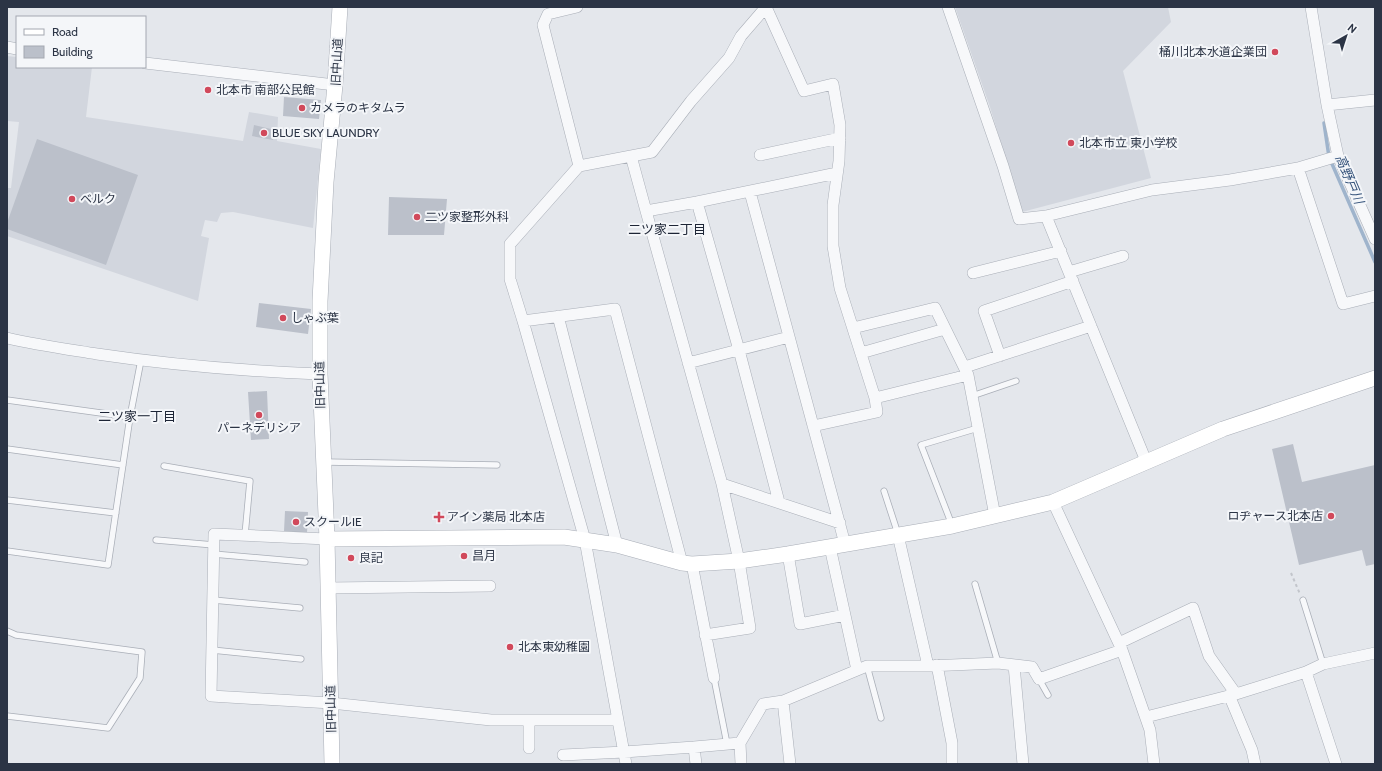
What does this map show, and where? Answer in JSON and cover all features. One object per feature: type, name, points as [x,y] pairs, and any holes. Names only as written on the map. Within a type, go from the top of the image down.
[{"type":"street","name":"旧中山道","points":[[332,764],[327,539],[320,374],[320,293],[326,182],[335,85],[340,7]]},
{"type":"street","points":[[577,7],[548,14],[543,25],[579,166]]},
{"type":"street","points":[[626,764],[585,540],[510,279],[510,244],[579,166],[652,152],[691,101],[729,58],[741,36],[766,7],[804,91],[833,84],[840,125],[840,138],[833,205],[833,246],[840,288],[875,398],[877,412],[813,426]]},
{"type":"street","points":[[948,7],[1003,166],[1019,219],[1046,216],[1152,190],[1230,180],[1298,168],[1338,156]]},
{"type":"street","points":[[1311,7],[1327,105],[1338,156],[1375,239]]},
{"type":"street","points":[[146,63],[335,85]]},
{"type":"street","points":[[1327,105],[1375,100]]},
{"type":"street","points":[[760,156],[840,138]]},
{"type":"street","points":[[631,156],[722,484],[739,561],[750,628],[705,635]]},
{"type":"street","points":[[1298,168],[1343,304],[1375,296]]},
{"type":"street","points":[[646,211],[750,192],[837,173]]},
{"type":"street","points":[[750,192],[845,544]]},
{"type":"street","points":[[697,202],[739,350],[779,502]]},
{"type":"street","points":[[1046,216],[1146,461]]},
{"type":"street","points":[[973,273],[1061,251]]},
{"type":"street","points":[[1000,356],[984,311],[1124,256]]},
{"type":"street","points":[[523,321],[615,308],[687,564],[714,678]]},
{"type":"street","points":[[853,328],[935,308],[967,371],[995,516]]},
{"type":"street","points":[[558,316],[617,545]]},
{"type":"street","points":[[875,398],[967,371],[1000,356],[1091,326]]},
{"type":"street","points":[[861,353],[945,329]]},
{"type":"street","points":[[688,363],[789,337]]},
{"type":"street","points":[[7,338],[34,344],[141,360],[260,372],[320,374]]},
{"type":"street","points":[[618,720],[491,720],[331,703],[211,696],[214,534],[327,539],[564,537],[617,545],[687,564],[739,561],[952,526],[1053,502],[1223,429],[1375,378]]},
{"type":"street","points":[[722,484],[840,523]]},
{"type":"street","points":[[1053,502],[1120,647],[1150,730],[1154,764]]},
{"type":"street","points":[[898,534],[952,743],[952,764]]},
{"type":"street","points":[[830,547],[845,616],[862,668]]},
{"type":"street","points":[[788,554],[800,624],[845,616]]},
{"type":"street","points":[[328,588],[490,586]]},
{"type":"street","points":[[741,764],[740,743],[763,704],[783,700],[862,668],[998,662],[1032,667],[1039,679],[1120,647],[1193,608],[1209,656],[1232,694],[1252,750],[1255,764]]},
{"type":"street","points":[[1146,718],[1306,672],[1323,664],[1375,653]]},
{"type":"street","points":[[1014,665],[1022,764]]},
{"type":"street","points":[[1306,672],[1336,764]]},
{"type":"street","points":[[783,700],[790,764]]},
{"type":"street","points":[[529,720],[529,748]]},
{"type":"street","points":[[562,755],[740,743]]},
{"type":"street","points":[[694,747],[696,764]]},
{"type":"lane","points":[[7,551],[108,565],[130,417],[141,360]]},
{"type":"lane","points":[[972,396],[1016,381]]},
{"type":"lane","points":[[7,400],[130,417]]},
{"type":"lane","points":[[952,526],[921,445],[978,428]]},
{"type":"lane","points":[[7,449],[123,465]]},
{"type":"lane","points":[[323,462],[497,464]]},
{"type":"lane","points":[[164,466],[250,481],[245,535]]},
{"type":"lane","points":[[884,491],[898,534]]},
{"type":"lane","points":[[7,500],[116,513]]},
{"type":"lane","points":[[156,540],[213,550],[305,562]]},
{"type":"lane","points":[[975,584],[998,662]]},
{"type":"lane","points":[[212,600],[300,608]]},
{"type":"lane","points":[[1303,600],[1323,664]]},
{"type":"lane","points":[[7,630],[16,635],[142,652],[140,678],[108,728],[7,716]]},
{"type":"lane","points":[[212,650],[301,659]]},
{"type":"lane","points":[[862,668],[881,718]]},
{"type":"lane","points":[[714,678],[727,745]]},
{"type":"lane","points":[[1039,679],[1048,695]]},
{"type":"path","points":[[1291,574],[1303,600]]},
{"type":"shaded area","name":"北本市立 東小学校","points":[[955,7],[1168,7],[1171,22],[1123,71],[1151,178],[1022,212],[990,107]]},
{"type":"shaded area","points":[[7,56],[16,57],[16,68],[92,68],[86,117],[243,141],[249,112],[278,117],[277,141],[321,149],[313,228],[233,212],[221,213],[217,222],[205,220],[201,236],[209,238],[198,301],[7,236],[7,188],[11,188],[19,122],[7,121]]},
{"type":"building","name":"カメラのキタムラ","points":[[284,97],[321,100],[319,119],[283,116]]},
{"type":"building","name":"BLUE SKY LAUNDRY","points":[[254,125],[275,130],[273,140],[252,136]]},
{"type":"building","name":"ベルク","points":[[37,139],[138,175],[106,265],[7,229],[7,223]]},
{"type":"building","name":"二ツ家整形外科","points":[[389,197],[447,199],[444,235],[388,235]]},
{"type":"building","name":"しゃぶ葉","points":[[259,303],[311,309],[308,334],[256,327]]},
{"type":"building","name":"パーネデリシア","points":[[267,391],[269,439],[251,440],[248,392]]},
{"type":"building","name":"ロヂャース北本店","points":[[1293,444],[1302,482],[1375,465],[1375,564],[1366,566],[1362,550],[1299,565],[1272,449]]},
{"type":"building","name":"スクールIE","points":[[285,511],[308,512],[307,533],[284,531]]},
{"type":"waterway","name":"高野戸川","points":[[1324,123],[1329,157],[1375,262]]},
{"type":"place","name":"桶川北本水道企業団","points":[[1275,52]]},
{"type":"place","name":"北本市 南部公民館","points":[[208,90]]},
{"type":"place","name":"カメラのキタムラ","points":[[302,108]]},
{"type":"place","name":"BLUE SKY LAUNDRY","points":[[264,133]]},
{"type":"place","name":"北本市立 東小学校","points":[[1071,143]]},
{"type":"place","name":"ベルク","points":[[72,199]]},
{"type":"place","name":"二ツ家整形外科","points":[[417,217]]},
{"type":"place","name":"しゃぶ葉","points":[[283,318]]},
{"type":"place","name":"パーネデリシア","points":[[259,415]]},
{"type":"place","name":"ロヂャース北本店","points":[[1331,516]]},
{"type":"place","name":"アイン薬局 北本店","points":[[439,517]]},
{"type":"place","name":"スクールIE","points":[[296,522]]},
{"type":"place","name":"昌月","points":[[464,556]]},
{"type":"place","name":"良記","points":[[351,558]]},
{"type":"place","name":"北本東幼稚園","points":[[510,647]]},
{"type":"district","name":"二ツ家二丁目","points":[[667,229]]},
{"type":"district","name":"二ツ家一丁目","points":[[137,416]]}]
